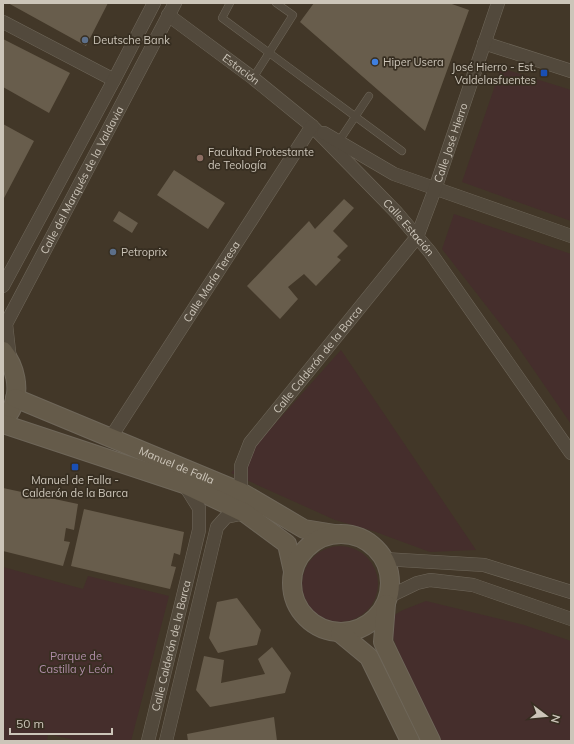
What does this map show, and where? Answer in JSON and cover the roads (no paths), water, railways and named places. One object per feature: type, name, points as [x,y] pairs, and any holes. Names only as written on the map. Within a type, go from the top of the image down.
[{"type":"main road","points":[[3,423],[12,408],[15,398],[16,379],[7,355]]},
{"type":"main road","name":"Manuel de Falla","points":[[15,398],[241,492],[304,529],[335,534]]},
{"type":"main road","name":"Manuel de Falla","points":[[3,423],[184,484],[245,513],[287,544],[293,571]]},
{"type":"main road","points":[[387,601],[369,623],[357,630],[340,633],[327,631],[312,623],[303,615],[293,594],[293,571],[297,561],[307,548],[318,539],[335,534],[351,535],[367,541],[384,559],[388,567],[390,584],[383,642],[431,741]]},
{"type":"main road","points":[[340,633],[369,657],[410,741]]},
{"type":"street","name":"Calle del Marqués de la Valdavia","points":[[3,285],[154,3]]},
{"type":"street","name":"Calle del Marqués de la Valdavia","points":[[7,355],[6,324],[175,3]]},
{"type":"street","name":"Calle José Hierro","points":[[417,237],[435,190],[498,3]]},
{"type":"street","name":"Estación","points":[[168,15],[253,78],[312,126]]},
{"type":"street","points":[[3,22],[114,80]]},
{"type":"street","points":[[484,43],[571,72]]},
{"type":"street","points":[[312,126],[394,174],[435,190],[571,236]]},
{"type":"street","name":"Calle Estación","points":[[312,126],[397,213],[430,252],[571,453]]},
{"type":"street","name":"Calle María Teresa","points":[[111,437],[312,126]]},
{"type":"street","name":"Calle Calderón de la Barca","points":[[241,492],[241,466],[250,443],[417,237]]},
{"type":"street","name":"Calle Calderón de la Barca","points":[[148,741],[199,530],[199,508],[184,484]]},
{"type":"street","name":"Calle Calderón de la Barca","points":[[166,741],[217,527],[226,517],[245,513]]},
{"type":"street","points":[[384,559],[484,565],[571,592]]},
{"type":"street","points":[[387,601],[417,582],[430,580],[473,585],[571,619]]},
{"type":"lane","points":[[230,3],[222,18],[402,151]]},
{"type":"lane","points":[[253,78],[293,15],[276,3]]},
{"type":"lane","points":[[339,141],[354,116],[369,96]]},
{"type":"place","name":"Deutsche Bank","points":[[85,40]]},
{"type":"place","name":"Hiper Usera","points":[[375,62]]},
{"type":"place","name":"José Hierro - Est. Valdelasfuentes","points":[[544,73]]},
{"type":"place","name":"Facultad Protestante de Teología","points":[[200,158]]},
{"type":"place","name":"Petroprix","points":[[113,252]]},
{"type":"place","name":"Manuel de Falla - Calderón de la Barca","points":[[75,467]]},
{"type":"park label","name":"Parque de Castilla y León","points":[[76,662]]}]
